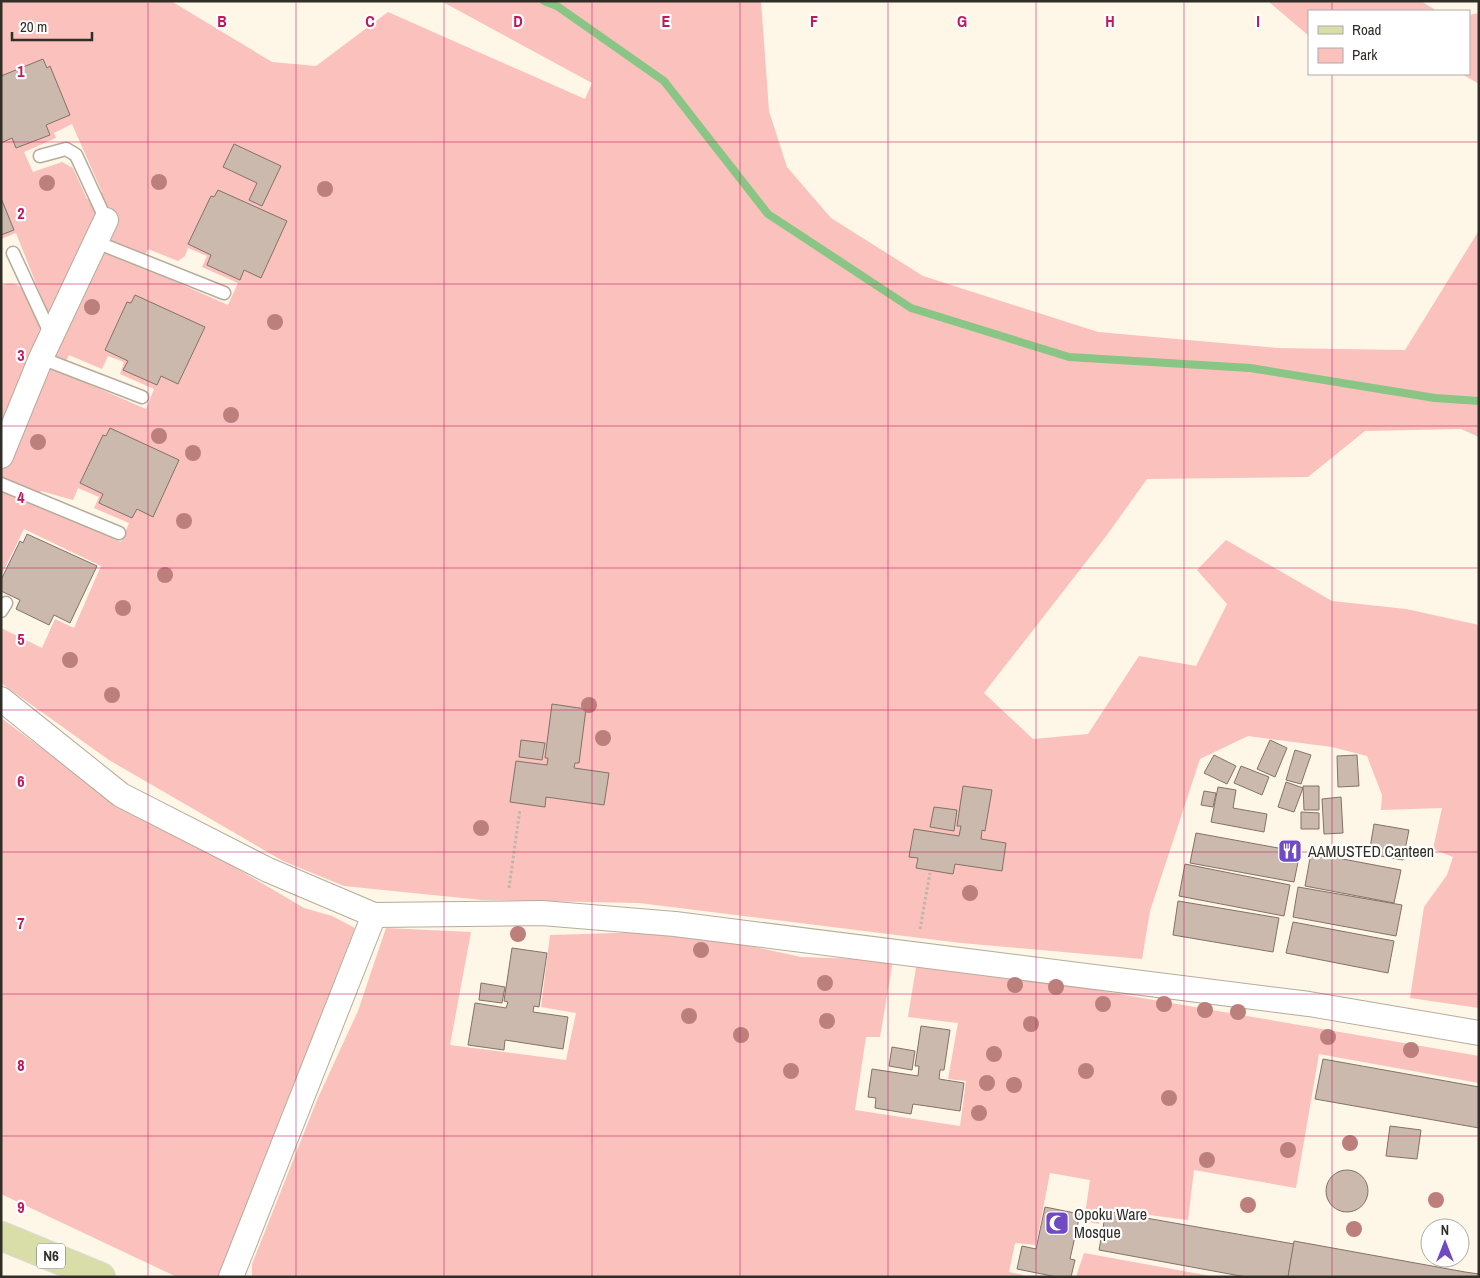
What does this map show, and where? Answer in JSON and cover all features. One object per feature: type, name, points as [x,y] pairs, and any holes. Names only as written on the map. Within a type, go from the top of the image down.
[{"type":"main road","name":"N6","points":[[1,1236],[101,1277]]},
{"type":"street","points":[[2,454],[41,358],[106,220]]},
{"type":"street","points":[[1,699],[121,795],[268,870],[374,915],[542,913],[675,924],[1309,1004],[1479,1033]]},
{"type":"street","points":[[232,1277],[374,915]]},
{"type":"lane","points":[[40,156],[66,149],[76,155],[106,220]]},
{"type":"lane","points":[[96,242],[224,293]]},
{"type":"lane","points":[[13,253],[52,337]]},
{"type":"lane","points":[[41,358],[142,397]]},
{"type":"lane","points":[[1,484],[119,533]]},
{"type":"path","points":[[505,914],[520,809]]},
{"type":"path","points":[[916,954],[930,873]]},
{"type":"green space","points":[[1,1],[171,1],[272,62],[316,66],[388,12],[585,99],[592,83],[441,1],[761,1],[769,111],[787,167],[831,218],[923,276],[1098,332],[1277,348],[1405,350],[1478,232],[1479,226],[1479,437],[1461,429],[1365,431],[1308,477],[1147,479],[1107,535],[984,693],[1033,739],[1088,734],[1139,656],[1196,666],[1227,604],[1197,570],[1226,540],[1332,601],[1406,609],[1479,625],[1479,1008],[1410,998],[1424,907],[1447,875],[1453,857],[1433,849],[1442,808],[1381,810],[1382,795],[1367,756],[1332,747],[1248,736],[1200,759],[1150,911],[1142,959],[961,943],[639,903],[482,900],[344,886],[283,861],[109,760],[1,683],[1,628],[42,648],[55,619],[74,628],[101,566],[24,529],[1,576],[1,286],[15,284],[20,287],[27,296],[35,314],[46,309],[16,233],[1,239]],"holes":[[[72,124],[102,192],[87,199],[73,168],[62,162],[33,172],[24,152],[56,138],[54,133]],[[188,248],[207,256],[202,267],[238,283],[228,305],[140,266],[148,249],[178,261],[185,256]],[[69,355],[102,369],[108,356],[124,362],[120,374],[154,389],[146,409],[61,372]],[[78,488],[99,497],[94,508],[129,523],[121,542],[35,505],[41,491],[73,500]]]},
{"type":"green space","points":[[1268,1],[1421,1],[1435,10],[1308,10],[1308,35]]},
{"type":"green space","points":[[1479,13],[1479,84],[1464,75],[1470,75],[1470,15]]},
{"type":"green space","points":[[1,718],[78,775],[304,908],[332,916],[355,928],[219,1277],[177,1277],[1,1194]]},
{"type":"green space","points":[[386,928],[471,932],[450,1045],[566,1060],[576,1013],[541,1007],[550,935],[680,931],[801,957],[893,960],[880,1037],[866,1037],[855,1110],[960,1126],[966,1081],[948,1079],[958,1023],[908,1017],[917,961],[974,969],[1479,1056],[1479,1083],[1319,1054],[1296,1188],[1194,1170],[1188,1220],[1103,1209],[1099,1224],[1084,1221],[1090,1180],[1050,1173],[1036,1245],[1015,1243],[1009,1272],[1023,1275],[1023,1277],[252,1277],[252,1264],[317,1100],[358,1011]]},
{"type":"green space","points":[[1084,1253],[1216,1277],[1076,1277]]},
{"type":"building","points":[[43,59],[47,68],[50,66],[70,115],[46,125],[50,135],[16,148],[12,138],[1,143],[1,76]]},
{"type":"building","points":[[234,144],[281,166],[262,206],[249,200],[257,183],[223,167]]},
{"type":"building","points":[[218,190],[287,221],[261,278],[244,270],[240,280],[207,265],[211,255],[188,244],[211,196],[214,197]]},
{"type":"building","points":[[1,198],[14,230],[1,235]]},
{"type":"building","points":[[135,295],[205,327],[178,384],[161,376],[157,385],[123,370],[128,361],[105,350],[127,302],[131,303]]},
{"type":"building","points":[[110,428],[179,460],[153,517],[137,509],[132,518],[99,503],[103,494],[80,483],[103,435],[106,436]]},
{"type":"building","points":[[27,534],[97,566],[70,623],[54,615],[49,625],[16,609],[20,600],[1,591],[1,580],[20,541],[23,543]]},
{"type":"building","points":[[552,704],[586,709],[579,763],[575,763],[574,768],[609,773],[604,805],[546,797],[545,807],[510,802],[516,761],[547,765],[548,758],[545,758]]},
{"type":"building","points":[[521,740],[545,743],[542,760],[519,757]]},
{"type":"building","points":[[1270,740],[1287,748],[1275,777],[1257,769]]},
{"type":"building","points":[[1295,750],[1311,755],[1301,784],[1286,780]]},
{"type":"building","points":[[1214,755],[1236,766],[1227,784],[1204,773]]},
{"type":"building","points":[[1357,755],[1359,786],[1338,787],[1337,756]]},
{"type":"building","points":[[1241,766],[1269,777],[1262,795],[1234,783]]},
{"type":"building","points":[[1286,782],[1303,788],[1294,812],[1278,807]]},
{"type":"building","points":[[963,786],[992,790],[985,831],[982,830],[981,839],[1006,843],[1002,871],[955,864],[953,874],[916,868],[918,858],[909,857],[914,829],[959,836],[961,826],[957,826]]},
{"type":"building","points":[[1303,786],[1319,786],[1319,810],[1304,810]]},
{"type":"building","points":[[1218,787],[1236,790],[1233,808],[1267,814],[1264,832],[1211,822]]},
{"type":"building","points":[[1204,791],[1216,793],[1213,807],[1201,805]]},
{"type":"building","points":[[1341,797],[1343,833],[1324,834],[1322,799]]},
{"type":"building","points":[[934,807],[957,810],[954,831],[930,827]]},
{"type":"building","points":[[1301,812],[1319,813],[1319,829],[1301,829]]},
{"type":"building","points":[[1374,824],[1409,830],[1403,860],[1369,854]]},
{"type":"building","points":[[1196,833],[1300,852],[1294,882],[1190,863]]},
{"type":"building","points":[[1311,853],[1401,870],[1394,903],[1305,886]]},
{"type":"building","points":[[1185,864],[1290,885],[1284,916],[1179,896]]},
{"type":"building","points":[[1298,887],[1402,905],[1396,936],[1293,917]]},
{"type":"building","points":[[1178,901],[1279,918],[1273,952],[1173,935]]},
{"type":"building","points":[[1293,922],[1394,941],[1388,973],[1286,953]]},
{"type":"building","points":[[512,948],[547,953],[539,1007],[534,1006],[533,1012],[568,1017],[563,1049],[505,1040],[504,1050],[468,1045],[475,1003],[506,1008],[508,1002],[504,1001]]},
{"type":"building","points":[[481,983],[505,987],[502,1003],[479,1000]]},
{"type":"building","points":[[921,1026],[950,1030],[944,1070],[940,1070],[939,1079],[964,1083],[960,1111],[913,1104],[911,1114],[875,1108],[876,1098],[868,1097],[872,1069],[918,1076],[919,1066],[915,1066]]},
{"type":"building","points":[[892,1047],[915,1051],[912,1070],[889,1066]]},
{"type":"building","points":[[1323,1059],[1479,1087],[1479,1128],[1315,1099]]},
{"type":"building","points":[[1390,1126],[1421,1130],[1417,1159],[1386,1156]]},
{"type":"building","points":[[1347,1170],[1362,1176],[1368,1191],[1362,1206],[1347,1212],[1332,1206],[1326,1191],[1332,1176]]},
{"type":"building","points":[[1045,1207],[1080,1214],[1070,1259],[1075,1260],[1071,1277],[1057,1277],[1017,1269],[1022,1246],[1036,1249]]},
{"type":"building","points":[[1106,1211],[1294,1244],[1288,1277],[1246,1277],[1099,1250]]},
{"type":"building","points":[[1294,1241],[1420,1264],[1420,1268],[1443,1268],[1479,1274],[1478,1277],[1288,1277]]},
{"type":"waterway","points":[[544,1],[557,6],[664,81],[768,214],[911,308],[1069,357],[1250,368],[1435,398],[1479,401]]},
{"type":"place","name":"AAMUSTED Canteen","points":[[1290,851]]},
{"type":"place","name":"Opoku Ware Mosque","points":[[1057,1223]]}]
